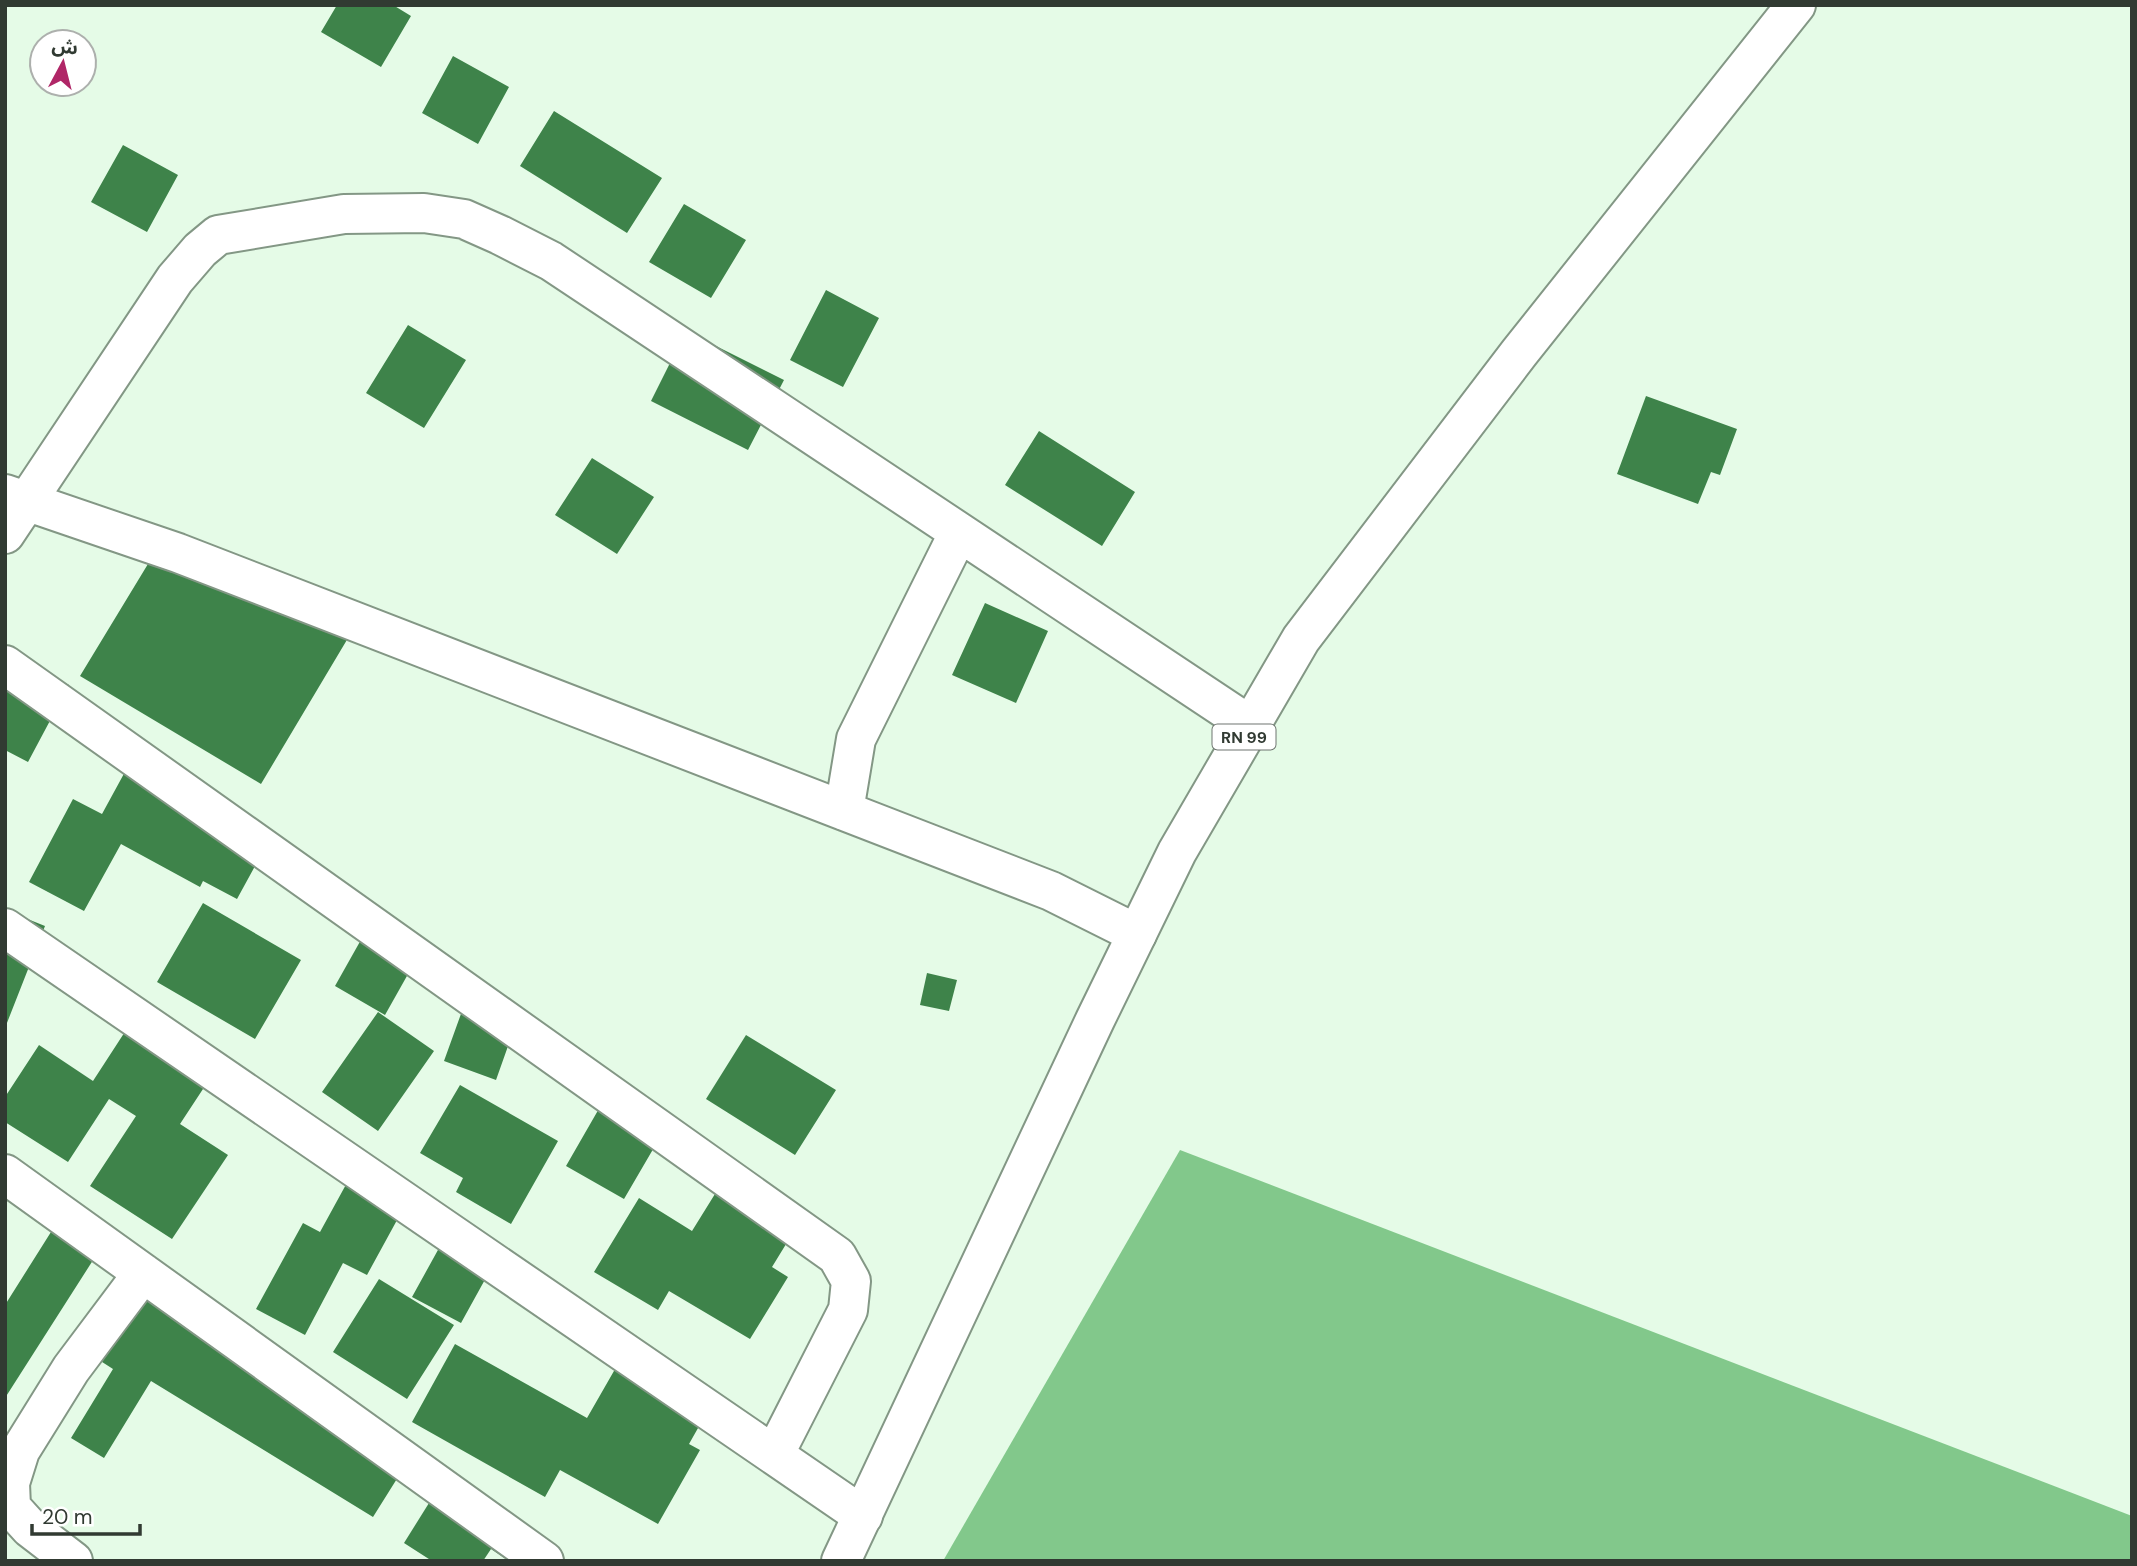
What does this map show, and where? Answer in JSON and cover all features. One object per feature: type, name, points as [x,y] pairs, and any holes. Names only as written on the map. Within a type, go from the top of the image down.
[{"type":"street","name":"RN 99","points":[[842,1561],[1177,852],[1301,639],[1519,353],[1796,5]]},
{"type":"street","points":[[5,534],[16,498],[175,279],[200,250],[218,235],[344,214],[424,213],[464,219],[551,261],[1251,726]]},
{"type":"street","points":[[16,498],[178,553],[1051,891],[1137,934]]},
{"type":"street","points":[[845,811],[856,739],[959,532]]},
{"type":"street","points":[[5,665],[837,1256],[851,1281],[848,1310],[774,1455]]},
{"type":"street","points":[[5,928],[863,1516]]},
{"type":"street","points":[[5,1174],[544,1561]]},
{"type":"street","points":[[73,1561],[30,1528],[11,1507],[8,1482],[20,1451],[56,1392],[143,1273]]},
{"type":"green space","points":[[1180,1150],[2132,1516],[2132,1561],[943,1561]]},
{"type":"building","points":[[337,5],[393,5],[411,16],[381,67],[321,32]]},
{"type":"building","points":[[453,56],[509,87],[478,144],[422,113]]},
{"type":"building","points":[[554,111],[662,178],[627,233],[520,166]]},
{"type":"building","points":[[123,145],[178,175],[147,232],[91,202]]},
{"type":"building","points":[[684,204],[746,240],[711,298],[649,262]]},
{"type":"building","points":[[826,290],[879,318],[843,387],[790,360]]},
{"type":"building","points":[[408,325],[466,360],[424,428],[366,393]]},
{"type":"building","points":[[686,331],[784,380],[748,450],[651,401]]},
{"type":"building","points":[[1646,396],[1737,429],[1720,475],[1711,472],[1698,504],[1617,474]]},
{"type":"building","points":[[1039,431],[1135,492],[1102,546],[1005,485]]},
{"type":"building","points":[[592,458],[654,497],[617,554],[555,515]]},
{"type":"building","points":[[168,531],[357,623],[261,784],[80,676]]},
{"type":"building","points":[[985,603],[1048,631],[1016,703],[952,675]]},
{"type":"building","points":[[5,651],[69,685],[28,762],[5,750]]},
{"type":"building","points":[[132,759],[272,835],[237,899],[203,881],[200,887],[121,844],[84,911],[29,882],[73,799],[102,814]]},
{"type":"building","points":[[203,903],[301,960],[255,1039],[157,982]]},
{"type":"building","points":[[5,910],[45,926],[5,1028]]},
{"type":"building","points":[[371,922],[421,951],[385,1015],[335,986]]},
{"type":"building","points":[[927,973],[957,980],[949,1011],[920,1005]]},
{"type":"building","points":[[466,1000],[518,1018],[496,1080],[444,1061]]},
{"type":"building","points":[[143,1004],[224,1057],[180,1124],[228,1155],[172,1239],[90,1186],[136,1116],[109,1099],[68,1162],[5,1122],[5,1097],[39,1045],[93,1081]]},
{"type":"building","points":[[378,1012],[434,1051],[378,1131],[322,1092]]},
{"type":"building","points":[[746,1035],[836,1090],[795,1155],[706,1099]]},
{"type":"building","points":[[460,1085],[558,1141],[511,1224],[456,1192],[463,1178],[420,1153]]},
{"type":"building","points":[[608,1093],[666,1127],[624,1199],[566,1166]]},
{"type":"building","points":[[360,1159],[414,1189],[367,1275],[343,1263],[305,1335],[256,1309],[303,1223],[320,1232]]},
{"type":"building","points":[[728,1173],[802,1218],[772,1267],[788,1277],[750,1339],[669,1291],[658,1310],[594,1272],[639,1198],[692,1231]]},
{"type":"building","points":[[68,1205],[111,1232],[5,1398],[5,1305]]},
{"type":"building","points":[[449,1230],[498,1256],[461,1323],[412,1297]]},
{"type":"building","points":[[122,1266],[415,1450],[373,1517],[151,1381],[104,1458],[71,1438],[113,1369],[74,1344]]},
{"type":"building","points":[[379,1279],[454,1325],[407,1399],[333,1352]]},
{"type":"building","points":[[455,1344],[587,1418],[626,1350],[715,1398],[689,1444],[700,1450],[658,1524],[560,1470],[545,1497],[412,1422]]},
{"type":"building","points":[[439,1487],[525,1561],[509,1561],[491,1549],[483,1561],[432,1561],[404,1543]]}]
